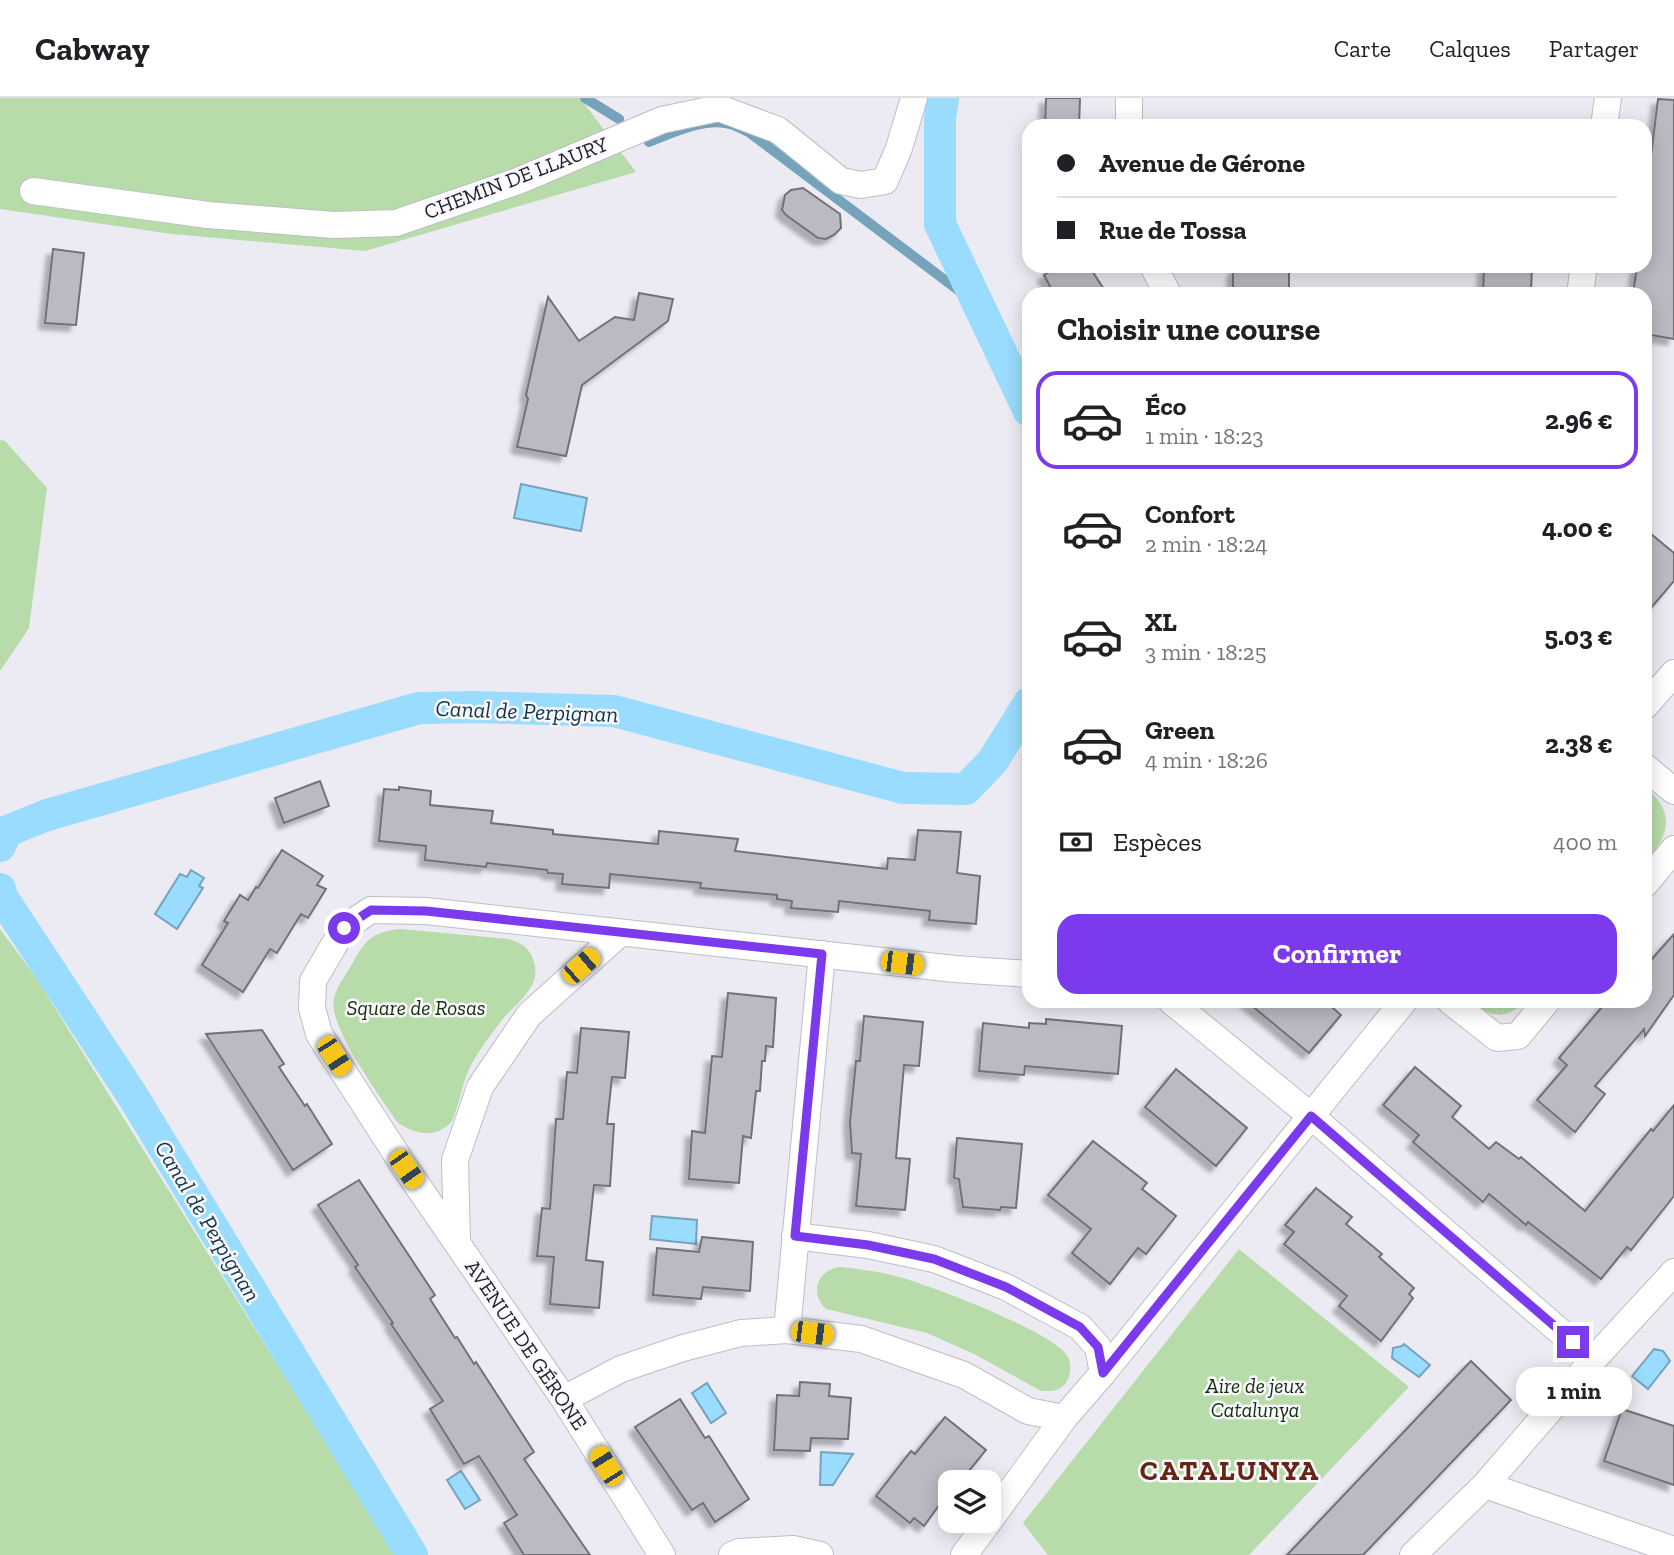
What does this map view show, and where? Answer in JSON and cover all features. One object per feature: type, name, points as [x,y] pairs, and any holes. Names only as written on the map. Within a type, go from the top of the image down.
[{"type":"street","name":"CHEMIN DE LLAURY","points":[[33,191],[208,215],[334,225],[396,223],[518,181],[662,120],[719,108],[778,131],[841,181],[861,185],[886,181],[900,148],[914,98]]},
{"type":"street","points":[[1129,98],[1129,119]]},
{"type":"street","points":[[1605,119],[1608,98]]},
{"type":"street","points":[[1652,698],[1674,673]]},
{"type":"street","points":[[1652,773],[1674,791]]},
{"type":"street","points":[[1652,876],[1674,849]]},
{"type":"street","name":"AVENUE DE GÉRONE","points":[[662,1555],[564,1399],[406,1169],[319,1034],[312,1008],[313,981],[344,928],[371,910],[426,911],[955,969],[1022,974]]},
{"type":"street","name":"AVENUE DE GÉRONE","points":[[457,1242],[455,1160],[480,1087],[529,1014],[620,933]]},
{"type":"street","points":[[788,1330],[822,954]]},
{"type":"street","points":[[1180,1008],[1311,1116],[1593,1360]]},
{"type":"street","points":[[1001,1505],[1064,1418],[1398,1008]]},
{"type":"street","points":[[1459,1008],[1497,1038],[1518,1036],[1541,1008]]},
{"type":"street","points":[[795,1236],[868,1245],[934,1259],[1006,1287],[1080,1327],[1098,1347],[1103,1373]]},
{"type":"street","points":[[1413,1555],[1485,1485],[1593,1360],[1674,1272]]},
{"type":"street","points":[[564,1399],[621,1369],[683,1348],[741,1333],[788,1330],[861,1339],[964,1375],[1028,1411],[1064,1418]]},
{"type":"street","points":[[1485,1485],[1674,1549]]},
{"type":"street","points":[[964,1555],[980,1533]]},
{"type":"street","points":[[732,1555],[739,1552],[793,1549],[820,1555]]},
{"type":"green space","points":[[0,98],[580,98],[636,172],[365,251],[172,234],[0,209]]},
{"type":"green space","points":[[0,440],[5,441],[47,488],[29,628],[0,671]]},
{"type":"green space","points":[[1652,794],[1661,805],[1666,823],[1665,832],[1652,854]]},
{"type":"green space","points":[[0,929],[35,976],[396,1555],[0,1555]]},
{"type":"green space","name":"Square de Rosas","points":[[401,929],[508,939],[528,950],[534,962],[531,987],[502,1020],[471,1065],[452,1121],[433,1133],[411,1130],[397,1122],[357,1061],[334,1010],[337,989],[366,943],[383,932]]},
{"type":"green space","points":[[1480,1008],[1516,1008],[1505,1014]]},
{"type":"green space","name":"Aire de jeux Catalunya","points":[[1239,1249],[1409,1387],[1249,1555],[1048,1555],[1023,1523]]},
{"type":"green space","points":[[839,1267],[903,1278],[965,1300],[1018,1323],[1041,1335],[1068,1357],[1070,1373],[1067,1381],[1057,1390],[1041,1391],[976,1355],[927,1333],[826,1309],[818,1297],[818,1284],[825,1273]]},
{"type":"water","points":[[521,484],[587,498],[581,531],[514,518]]},
{"type":"water","points":[[191,870],[204,878],[199,886],[203,888],[177,929],[155,914],[180,874],[187,877]]},
{"type":"water","points":[[652,1216],[697,1220],[696,1244],[650,1239]]},
{"type":"water","points":[[1404,1344],[1430,1365],[1419,1377],[1392,1358],[1393,1348]]},
{"type":"water","points":[[1654,1349],[1663,1351],[1670,1361],[1648,1389],[1632,1376]]},
{"type":"water","points":[[707,1383],[726,1413],[711,1423],[692,1393]]},
{"type":"water","points":[[821,1452],[853,1454],[833,1485],[820,1485]]},
{"type":"water","points":[[461,1471],[480,1500],[465,1509],[447,1480]]},
{"type":"building","points":[[1046,98],[1080,98],[1079,119],[1045,119]]},
{"type":"building","points":[[1658,99],[1674,100],[1674,339],[1652,335],[1652,287],[1634,287],[1636,273],[1652,273],[1652,148]]},
{"type":"building","points":[[803,188],[840,214],[841,228],[834,235],[826,239],[818,238],[782,210],[785,195],[791,190]]},
{"type":"building","points":[[53,249],[84,253],[76,325],[45,323]]},
{"type":"building","points":[[1094,273],[1102,287],[1050,287],[1044,275]]},
{"type":"building","points":[[1233,273],[1289,273],[1289,287],[1233,287]]},
{"type":"building","points":[[1484,273],[1532,273],[1531,287],[1483,287]]},
{"type":"building","points":[[639,293],[673,299],[668,321],[582,385],[566,456],[517,447],[548,297],[579,341],[615,317],[634,320]]},
{"type":"building","points":[[1652,535],[1674,553],[1674,581],[1652,607]]},
{"type":"building","points":[[320,781],[329,806],[284,823],[275,798]]},
{"type":"building","points":[[399,787],[431,791],[430,805],[493,811],[491,823],[553,830],[553,834],[658,844],[659,831],[738,839],[735,851],[887,869],[888,858],[915,860],[918,830],[961,832],[957,873],[980,876],[976,924],[929,920],[930,911],[839,901],[838,912],[791,908],[792,901],[777,899],[777,895],[700,888],[701,883],[610,874],[609,888],[562,884],[563,874],[548,873],[547,870],[425,860],[426,846],[379,841],[384,789],[399,790]]},
{"type":"building","points":[[282,850],[323,876],[317,885],[326,889],[308,918],[301,914],[277,953],[270,949],[243,992],[202,965],[228,923],[224,921],[240,895],[248,900]]},
{"type":"building","points":[[1674,934],[1674,995],[1645,1036],[1644,1029],[1595,1086],[1605,1094],[1575,1132],[1537,1100],[1567,1065],[1559,1058],[1601,1008],[1652,1008],[1652,959]]},
{"type":"building","points":[[728,993],[776,998],[773,1047],[766,1046],[765,1061],[762,1061],[760,1091],[756,1091],[751,1138],[743,1136],[739,1183],[689,1179],[692,1131],[705,1133],[712,1056],[722,1057]]},
{"type":"building","points":[[1254,1008],[1333,1008],[1341,1015],[1309,1053]]},
{"type":"building","points":[[864,1016],[923,1022],[919,1066],[904,1065],[896,1158],[910,1159],[905,1210],[856,1206],[861,1154],[852,1153],[850,1122]]},
{"type":"building","points":[[1046,1019],[1122,1026],[1118,1074],[1025,1066],[1024,1075],[979,1071],[983,1023],[1029,1028],[1029,1023],[1046,1024]]},
{"type":"building","points":[[581,1028],[629,1032],[625,1078],[612,1077],[607,1124],[614,1124],[610,1186],[594,1185],[586,1260],[603,1262],[599,1308],[550,1304],[554,1257],[537,1256],[542,1208],[550,1209],[556,1119],[563,1119],[567,1072],[577,1073]]},
{"type":"building","points":[[262,1030],[284,1064],[279,1067],[332,1144],[293,1170],[206,1034]]},
{"type":"building","points":[[1415,1067],[1461,1106],[1452,1117],[1489,1149],[1496,1142],[1519,1159],[1521,1157],[1585,1211],[1651,1129],[1653,1131],[1674,1105],[1674,1196],[1631,1250],[1627,1247],[1601,1279],[1528,1222],[1526,1225],[1489,1194],[1483,1202],[1413,1142],[1419,1135],[1383,1105]]},
{"type":"building","points":[[1176,1069],[1247,1128],[1216,1166],[1145,1107]]},
{"type":"building","points":[[957,1138],[1022,1144],[1016,1208],[1001,1207],[1000,1210],[963,1207],[959,1179],[954,1178]]},
{"type":"building","points":[[1093,1141],[1147,1183],[1142,1189],[1176,1216],[1146,1254],[1138,1248],[1110,1284],[1072,1253],[1091,1229],[1048,1195]]},
{"type":"building","points":[[359,1180],[435,1295],[430,1299],[455,1338],[457,1337],[474,1364],[476,1362],[534,1452],[524,1459],[590,1555],[524,1555],[504,1523],[517,1515],[479,1456],[464,1464],[430,1409],[443,1401],[391,1324],[393,1323],[355,1267],[358,1265],[318,1205]]},
{"type":"building","points":[[1316,1188],[1352,1217],[1346,1224],[1382,1254],[1379,1257],[1414,1288],[1409,1294],[1413,1298],[1381,1341],[1339,1306],[1347,1296],[1284,1244],[1294,1232],[1285,1225]]},
{"type":"building","points":[[702,1237],[753,1242],[750,1291],[703,1287],[701,1299],[653,1295],[657,1248],[699,1252]]},
{"type":"building","points":[[1471,1361],[1511,1400],[1363,1555],[1287,1555]]},
{"type":"building","points":[[800,1382],[830,1384],[829,1396],[851,1398],[848,1439],[811,1438],[810,1451],[774,1450],[777,1395],[799,1396]]},
{"type":"building","points":[[680,1399],[705,1438],[709,1436],[749,1499],[715,1522],[703,1503],[692,1510],[635,1427]]},
{"type":"building","points":[[1622,1409],[1674,1426],[1674,1485],[1604,1461]]},
{"type":"building","points":[[945,1417],[986,1450],[970,1470],[938,1470],[938,1507],[924,1526],[914,1518],[910,1523],[876,1496],[911,1451],[915,1454]]},
{"type":"waterway","points":[[585,98],[619,119]]},
{"type":"waterway","name":"Canal de Perpignan","points":[[943,98],[940,119],[940,224],[1022,396]]},
{"type":"waterway","points":[[649,142],[699,124],[720,122],[743,129],[978,305]]},
{"type":"waterway","name":"Canal de Perpignan","points":[[0,846],[7,831],[47,815],[419,708],[614,711],[903,788],[966,789],[992,762],[1022,714]]},
{"type":"waterway","name":"Canal de Perpignan","points":[[0,889],[2,897],[132,1095],[412,1555]]},
{"type":"district","name":"CATALUNYA","points":[[1230,1470]]},
{"type":"route","points":[[344,928],[371,910],[426,911],[822,954],[795,1236],[868,1245],[934,1259],[1006,1287],[1080,1327],[1098,1347],[1103,1373],[1311,1116],[1573,1342]]}]
